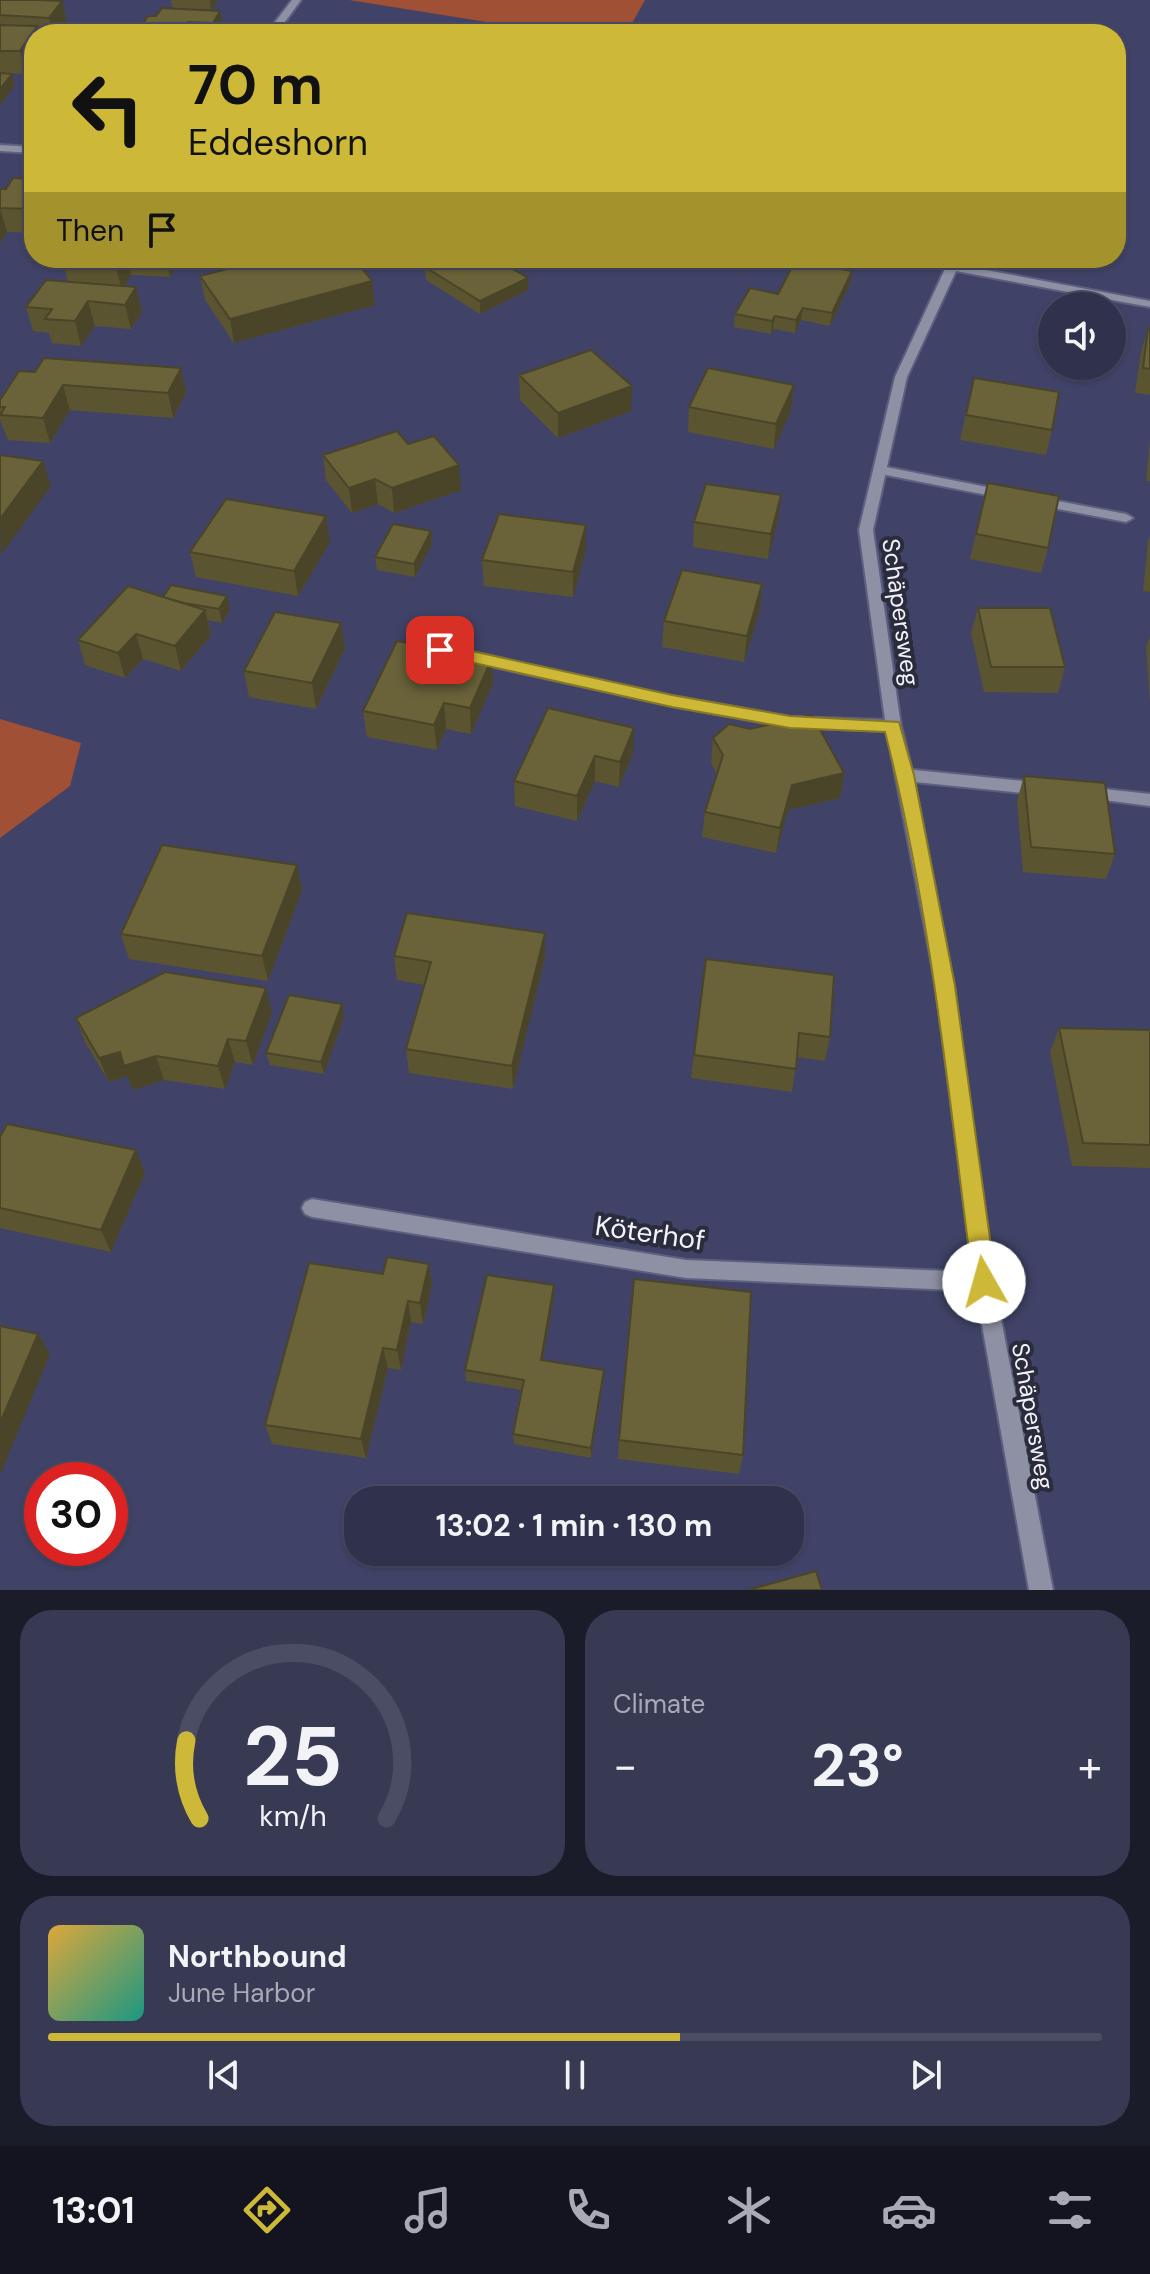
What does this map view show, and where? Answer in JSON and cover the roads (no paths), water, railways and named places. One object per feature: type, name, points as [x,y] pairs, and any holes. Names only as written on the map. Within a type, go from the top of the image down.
[{"type":"street","points":[[279,24],[297,0]]},
{"type":"street","points":[[0,148],[24,149]]},
{"type":"street","name":"Schäpersweg","points":[[952,268],[901,377],[866,530],[893,726],[948,1007],[984,1282],[1041,1590]]},
{"type":"street","points":[[957,268],[1150,304]]},
{"type":"street","points":[[881,470],[1126,518]]},
{"type":"street","points":[[457,653],[672,701],[790,722],[893,726]]},
{"type":"street","points":[[905,775],[1150,800]]},
{"type":"street","name":"Köterhof","points":[[312,1208],[686,1269],[984,1282]]}]
